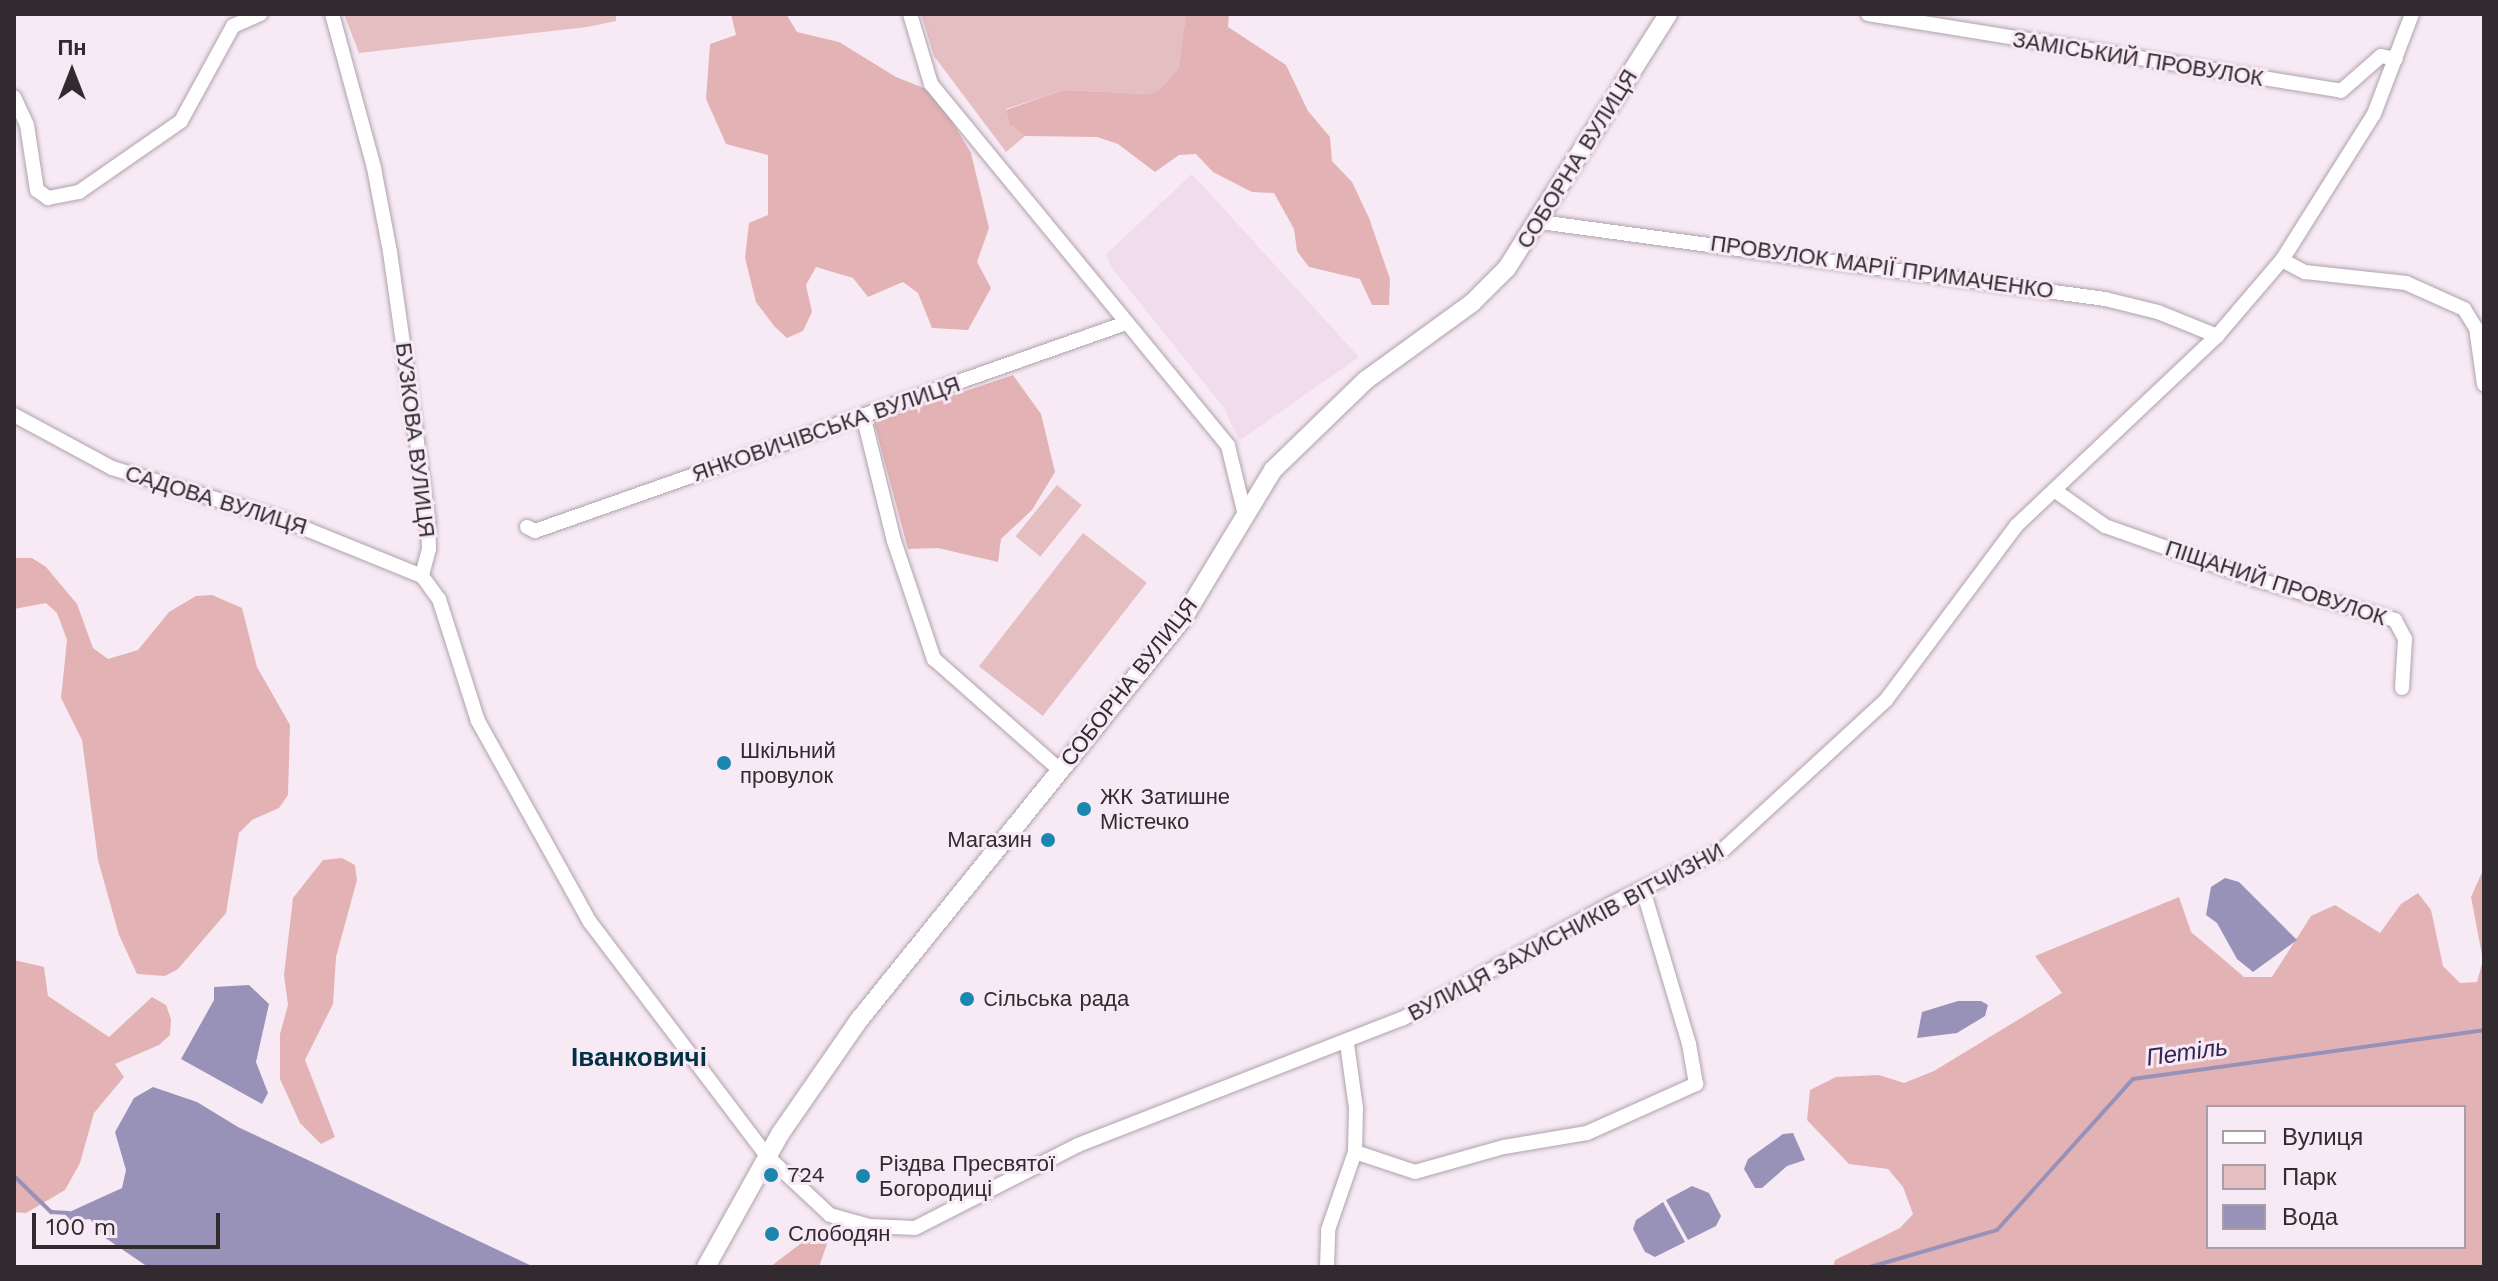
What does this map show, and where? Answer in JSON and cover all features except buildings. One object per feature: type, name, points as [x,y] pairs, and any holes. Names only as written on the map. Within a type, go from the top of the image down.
[{"type":"street","points":[[14,97],[27,125],[37,190],[48,198],[79,192],[181,121],[233,26],[260,14]]},
{"type":"street","name":"БУЗКОВА ВУЛИЦЯ","points":[[332,14],[374,168],[390,252],[428,520],[429,549],[422,576]]},
{"type":"street","points":[[910,14],[931,84],[1228,446],[1244,511]]},
{"type":"street","name":"СОБОРНА ВУЛИЦЯ","points":[[706,1267],[767,1156],[859,1020],[1184,617],[1244,511],[1273,470],[1366,380],[1472,303],[1507,268],[1540,222],[1668,14]]},
{"type":"street","name":"ЗАМІСЬКИЙ ПРОВУЛОК","points":[[1868,14],[2341,91],[2381,56],[2396,59]]},
{"type":"street","name":"ВУЛИЦЯ ЗАХИСНИКІВ ВІТЧИЗНИ","points":[[767,1156],[830,1215],[870,1226],[915,1228],[1078,1145],[1347,1044],[1470,985],[1724,849],[1818,768],[1886,700],[2016,526],[2217,336],[2282,260],[2374,114],[2412,14]]},
{"type":"street","name":"ПРОВУЛОК МАРІЇ ПРИМАЧЕНКО","points":[[1540,222],[2105,299],[2158,312],[2217,336]]},
{"type":"street","points":[[2282,260],[2305,272],[2406,283],[2464,309],[2476,328],[2484,384]]},
{"type":"street","name":"ЯНКОВИЧІВСЬКА ВУЛИЦЯ","points":[[527,527],[535,531],[1126,323]]},
{"type":"street","name":"САДОВА ВУЛИЦЯ","points":[[14,415],[112,468],[279,518],[422,576]]},
{"type":"street","points":[[863,415],[894,541],[934,659],[1061,771]]},
{"type":"street","name":"ПІЩАНИЙ ПРОВУЛОК","points":[[2054,490],[2105,526],[2255,579],[2395,620],[2405,639],[2402,688]]},
{"type":"street","points":[[422,576],[439,599],[478,721],[590,922],[767,1156]]},
{"type":"street","points":[[1355,1152],[1415,1172],[1504,1147],[1587,1133],[1696,1084],[1689,1044],[1643,890]]},
{"type":"street","points":[[1327,1267],[1328,1230],[1355,1152],[1356,1108],[1347,1044]]},
{"type":"shaded area","points":[[731,14],[786,14],[797,32],[839,42],[896,77],[934,92],[971,153],[989,228],[977,262],[991,288],[968,330],[932,328],[918,293],[903,282],[868,297],[853,278],[816,267],[806,285],[812,312],[803,331],[787,338],[756,302],[745,258],[749,223],[768,215],[768,155],[726,144],[706,99],[710,44],[736,35]]},
{"type":"shaded area","points":[[1186,14],[1229,14],[1228,27],[1286,65],[1308,111],[1330,137],[1332,161],[1352,182],[1369,218],[1390,279],[1389,305],[1372,305],[1360,279],[1309,267],[1297,251],[1294,229],[1274,193],[1252,192],[1213,172],[1196,154],[1179,155],[1155,172],[1118,144],[1097,137],[1025,136],[1009,124],[1006,110],[1063,90],[1149,94],[1160,89],[1178,69]]},
{"type":"shaded area","points":[[1192,174],[1359,357],[1239,441],[1224,408],[1112,268],[1106,254]]},
{"type":"shaded area","points":[[1013,375],[1041,414],[1055,472],[1032,510],[1001,539],[998,562],[938,548],[908,549],[874,422]]},
{"type":"shaded area","points":[[14,558],[32,558],[46,567],[77,604],[93,648],[108,659],[138,650],[169,612],[196,596],[212,595],[242,608],[257,667],[290,725],[288,795],[279,808],[252,820],[239,833],[226,913],[178,969],[165,976],[137,974],[119,935],[98,860],[82,740],[61,698],[67,640],[57,613],[46,603],[14,609]]},
{"type":"shaded area","points":[[342,858],[355,865],[357,880],[336,957],[333,1004],[305,1060],[335,1137],[321,1144],[300,1123],[280,1079],[280,1034],[288,1005],[284,975],[293,898],[323,860]]},
{"type":"shaded area","points":[[2484,868],[2484,1267],[1833,1267],[1835,1260],[1900,1228],[1913,1214],[1903,1187],[1888,1169],[1849,1164],[1807,1120],[1810,1090],[1836,1077],[1879,1075],[1904,1083],[1934,1071],[2062,993],[2035,956],[2179,897],[2191,932],[2244,977],[2272,977],[2311,916],[2335,905],[2380,933],[2401,904],[2418,893],[2431,910],[2443,966],[2460,983],[2477,982],[2483,960],[2471,897]]},
{"type":"shaded area","points":[[14,960],[44,967],[48,996],[109,1037],[152,997],[166,1005],[171,1019],[170,1035],[159,1045],[115,1064],[124,1077],[94,1113],[80,1163],[65,1190],[26,1213],[14,1212]]},
{"type":"shaded area","points":[[817,1231],[827,1244],[819,1267],[770,1267]]},
{"type":"green space","points":[[344,14],[616,14],[616,21],[359,53]]},
{"type":"green space","points":[[921,14],[1186,14],[1178,69],[1160,89],[1149,94],[1063,90],[1006,109],[1009,124],[1025,136],[1006,152],[934,56]]},
{"type":"green space","points":[[1057,485],[1082,505],[1040,556],[1015,536]]},
{"type":"green space","points":[[1083,533],[1147,583],[1043,716],[979,666]]},
{"type":"water","points":[[2225,878],[2239,882],[2297,940],[2253,972],[2237,959],[2217,923],[2206,915],[2211,887]]},
{"type":"water","points":[[249,985],[269,1004],[256,1062],[268,1093],[262,1104],[181,1059],[214,1000],[214,987]]},
{"type":"water","points":[[1958,1001],[1981,1001],[1988,1005],[1985,1016],[1957,1033],[1917,1038],[1922,1012]]},
{"type":"water","points":[[153,1087],[197,1102],[238,1127],[534,1267],[148,1267],[104,1237],[90,1219],[71,1221],[65,1214],[122,1188],[126,1170],[115,1132],[134,1098]]},
{"type":"water","points":[[1793,1133],[1805,1160],[1787,1166],[1762,1188],[1755,1188],[1744,1169],[1748,1159],[1783,1134]]},
{"type":"water","points":[[1692,1186],[1709,1193],[1721,1216],[1716,1226],[1688,1240],[1666,1200]]},
{"type":"water","points":[[1663,1202],[1685,1242],[1655,1257],[1645,1252],[1633,1229],[1636,1220]]},
{"type":"waterway","name":"Петіль","points":[[1870,1267],[1997,1230],[2133,1079],[2484,1030]]},
{"type":"waterway","name":"Петіль","points":[[14,1176],[51,1212],[69,1213]]},
{"type":"place","name":"Шкільний провулок","points":[[724,763]]},
{"type":"place","name":"ЖК Затишне Містечко","points":[[1084,809]]},
{"type":"place","name":"Магазин","points":[[1048,840]]},
{"type":"place","name":"Cільська рада","points":[[967,999]]},
{"type":"place","name":"724","points":[[771,1175]]},
{"type":"place","name":"Різдва Пресвятої Богородиці","points":[[863,1176]]},
{"type":"place","name":"Слободян","points":[[772,1234]]},
{"type":"district","name":"Іванковичі","points":[[639,1058]]}]
